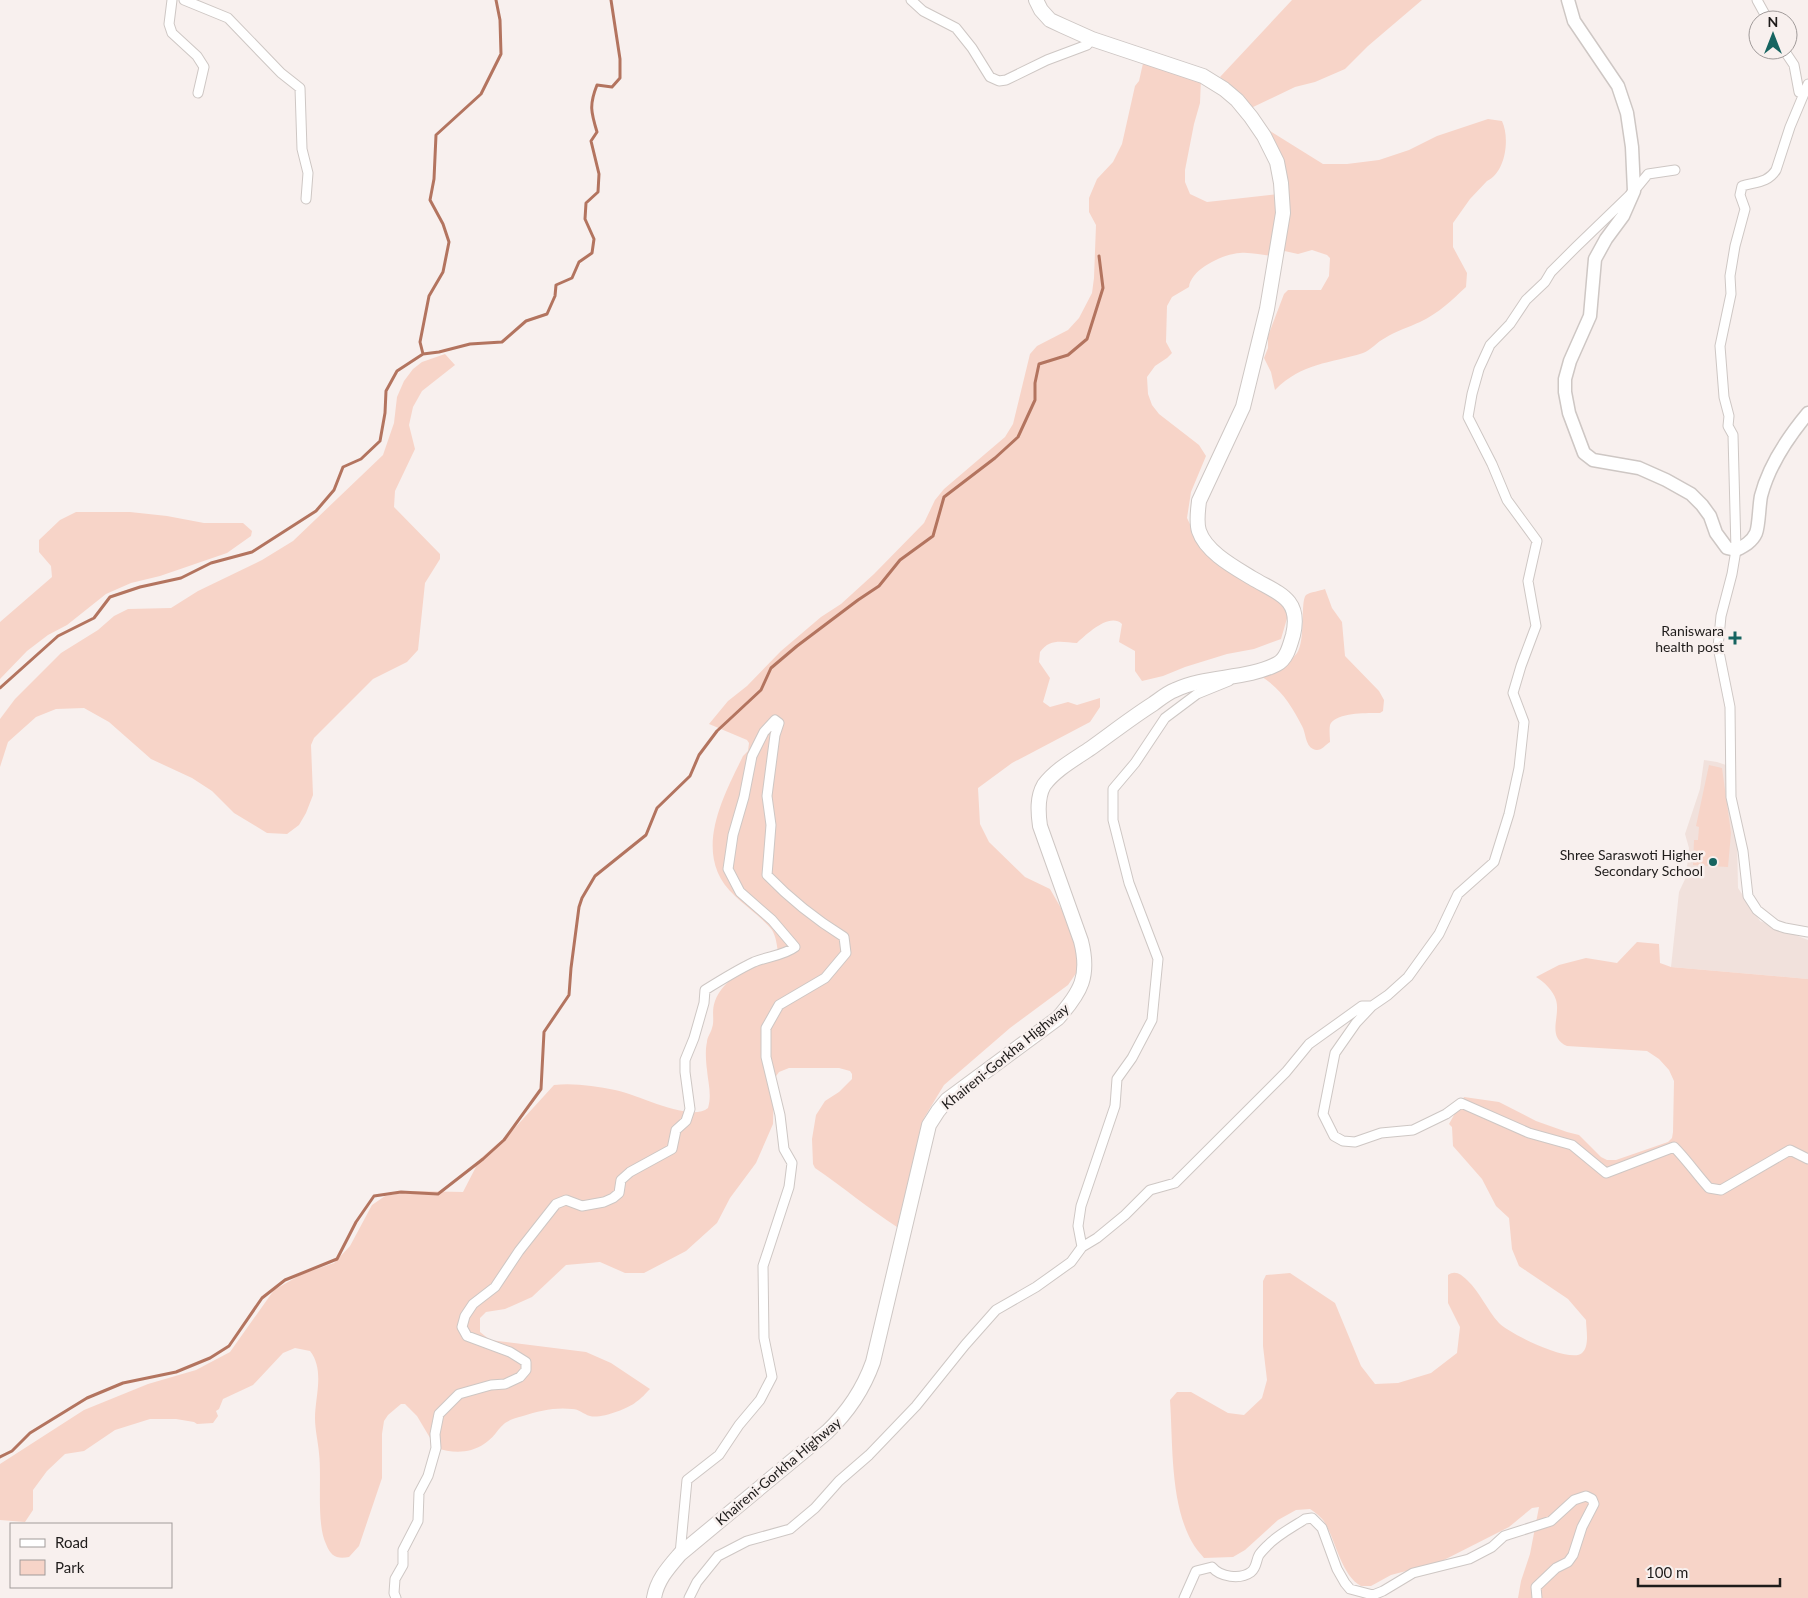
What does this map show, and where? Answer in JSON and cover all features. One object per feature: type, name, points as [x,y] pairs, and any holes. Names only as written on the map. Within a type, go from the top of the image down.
[{"type":"main road","name":"Khaireni-Gorkha Highway","points":[[654,1598],[663,1574],[680,1554],[827,1432],[858,1397],[873,1362],[929,1125],[947,1100],[1058,1018],[1073,1001],[1081,986],[1085,973],[1085,956],[1040,826],[1038,812],[1039,797],[1043,787],[1060,769],[1124,722],[1174,690],[1193,684],[1243,675],[1278,664],[1285,657],[1293,634],[1294,610],[1284,595],[1252,578],[1206,544],[1199,530],[1198,514],[1199,501],[1243,407],[1267,309],[1283,213],[1281,183],[1276,162],[1264,136],[1251,117],[1237,100],[1224,89],[1203,76],[1092,39],[1050,20],[1041,10],[1036,0]]},
{"type":"main road","points":[[1568,0],[1574,22],[1618,86],[1627,113],[1632,147],[1634,191],[1622,216],[1595,259],[1590,316],[1570,360],[1565,379],[1564,392],[1569,413],[1584,453],[1593,460],[1639,468],[1691,494],[1702,504],[1710,516],[1716,533],[1727,548],[1736,550],[1748,544],[1756,533],[1758,508],[1765,480],[1778,455],[1808,413]]},
{"type":"street","points":[[172,0],[169,24],[172,34],[197,56],[204,67],[198,93]]},
{"type":"street","points":[[184,0],[228,18],[281,73],[300,88],[302,149],[308,173],[306,199]]},
{"type":"street","points":[[911,0],[923,11],[956,28],[972,48],[990,77],[999,81],[1006,80],[1047,60],[1087,46],[1092,39]]},
{"type":"street","points":[[1791,60],[1794,65],[1799,92],[1806,88]]},
{"type":"street","points":[[1806,88],[1790,127],[1776,170],[1772,176],[1760,183],[1754,182],[1742,186],[1740,195],[1745,209],[1738,230],[1730,276],[1731,294],[1720,346],[1724,397],[1729,416],[1728,426],[1733,435],[1736,550],[1721,616],[1718,647],[1730,707],[1731,797],[1743,851],[1748,896],[1757,910],[1768,920],[1785,928],[1808,932]]},
{"type":"street","points":[[1675,170],[1648,174],[1634,191],[1551,272],[1545,282],[1526,300],[1510,324],[1490,345],[1479,369],[1468,417],[1492,464],[1507,500],[1537,541],[1528,581],[1536,626],[1513,693],[1524,722],[1519,768],[1509,814],[1494,862],[1458,894],[1438,934],[1408,977],[1372,1006],[1356,1023],[1335,1053],[1323,1114],[1334,1136],[1343,1141],[1355,1142],[1381,1133],[1413,1130],[1446,1114],[1461,1103],[1529,1134],[1572,1145],[1606,1173],[1674,1147],[1709,1188],[1721,1190],[1790,1150],[1808,1158]]},
{"type":"street","points":[[1082,1246],[1078,1226],[1081,1206],[1115,1106],[1117,1079],[1132,1058],[1152,1020],[1158,959],[1129,883],[1113,820],[1113,789],[1135,763],[1165,718],[1197,694],[1243,675]]},
{"type":"street","points":[[396,1598],[394,1593],[395,1579],[403,1565],[403,1550],[418,1521],[419,1493],[428,1476],[436,1448],[435,1434],[439,1414],[458,1394],[491,1385],[505,1384],[520,1376],[526,1370],[526,1362],[510,1352],[467,1336],[462,1327],[465,1316],[473,1304],[495,1287],[519,1251],[556,1204],[566,1200],[582,1206],[604,1202],[613,1198],[619,1193],[621,1180],[630,1172],[672,1149],[676,1130],[686,1121],[690,1109],[685,1060],[694,1038],[704,1003],[705,990],[753,962],[768,956],[786,953],[795,947],[772,920],[740,892],[728,869],[733,835],[744,797],[752,756],[764,732],[775,720],[779,724],[773,748],[767,796],[771,825],[767,874],[784,893],[817,920],[844,937],[846,953],[825,978],[779,1005],[766,1028],[766,1057],[780,1115],[784,1149],[792,1163],[789,1187],[763,1266],[764,1338],[772,1377],[760,1400],[738,1425],[719,1455],[687,1480],[680,1554]]},
{"type":"street","points":[[689,1598],[698,1582],[718,1556],[747,1541],[790,1529],[815,1508],[839,1481],[869,1455],[916,1406],[996,1310],[1036,1287],[1071,1262],[1082,1246],[1097,1238],[1150,1190],[1175,1184],[1286,1072],[1309,1044],[1362,1006],[1372,1006]]},
{"type":"street","points":[[1184,1598],[1196,1571],[1212,1567],[1216,1572],[1231,1576],[1239,1576],[1251,1572],[1257,1563],[1259,1555],[1268,1545],[1305,1519],[1312,1518],[1322,1528],[1337,1569],[1350,1589],[1374,1595],[1383,1592],[1413,1574],[1468,1559],[1492,1547],[1504,1536],[1550,1521],[1574,1500],[1586,1496],[1592,1499],[1594,1504],[1582,1527],[1573,1555],[1568,1562],[1556,1568],[1536,1587],[1536,1598]]},
{"type":"shaded area","name":"Shree Saraswoti Higher Secondary School","points":[[1704,760],[1726,765],[1737,839],[1738,888],[1760,921],[1808,940],[1808,979],[1671,967],[1679,892],[1686,877],[1689,848],[1685,834],[1700,789]]},
{"type":"green space","points":[[1292,0],[1422,0],[1368,46],[1345,69],[1315,82],[1295,87],[1251,108],[1239,93],[1220,77]]},
{"type":"green space","points":[[1144,59],[1201,79],[1200,103],[1185,170],[1185,182],[1190,194],[1207,202],[1278,194],[1272,256],[1248,253],[1233,254],[1217,259],[1195,274],[1189,287],[1172,297],[1167,306],[1166,342],[1172,353],[1155,366],[1147,377],[1148,394],[1152,405],[1159,414],[1199,445],[1206,456],[1191,492],[1187,518],[1202,549],[1278,599],[1288,615],[1281,639],[1254,649],[1227,654],[1163,676],[1142,681],[1135,671],[1135,651],[1119,642],[1122,624],[1117,621],[1111,621],[1098,626],[1077,643],[1052,643],[1040,652],[1039,662],[1050,678],[1043,702],[1050,707],[1068,702],[1077,705],[1100,698],[1100,707],[1090,722],[1012,763],[978,788],[980,824],[989,842],[1025,877],[1050,889],[1080,941],[1081,966],[1068,985],[1010,1028],[944,1085],[924,1118],[897,1227],[815,1168],[813,1164],[812,1139],[816,1115],[825,1101],[839,1092],[852,1079],[850,1071],[839,1068],[789,1068],[779,1072],[774,1079],[773,1124],[756,1163],[730,1198],[717,1223],[686,1251],[644,1273],[625,1273],[600,1262],[566,1265],[532,1297],[505,1309],[486,1312],[480,1318],[480,1332],[490,1340],[586,1352],[611,1363],[650,1389],[627,1408],[595,1417],[577,1410],[553,1409],[514,1418],[504,1424],[484,1444],[472,1450],[460,1452],[436,1448],[417,1416],[405,1404],[401,1404],[384,1421],[382,1434],[382,1478],[359,1546],[349,1557],[341,1558],[332,1554],[328,1548],[321,1524],[320,1463],[315,1427],[318,1384],[317,1367],[315,1358],[310,1351],[295,1348],[283,1353],[253,1385],[223,1399],[219,1409],[216,1411],[218,1416],[213,1423],[197,1424],[176,1419],[150,1419],[115,1430],[84,1451],[65,1454],[47,1471],[33,1490],[33,1510],[25,1522],[0,1520],[0,1464],[84,1410],[148,1384],[196,1370],[230,1352],[274,1290],[302,1274],[334,1263],[350,1246],[372,1205],[385,1196],[415,1191],[463,1192],[480,1159],[512,1131],[554,1085],[584,1085],[615,1090],[662,1106],[689,1112],[700,1112],[708,1108],[710,1093],[706,1049],[713,1025],[713,1009],[719,992],[733,978],[778,952],[772,930],[735,896],[722,880],[715,863],[713,845],[720,809],[743,756],[748,751],[749,743],[747,740],[709,724],[728,701],[747,686],[781,651],[821,617],[841,604],[874,574],[924,523],[935,500],[944,489],[1005,437],[1013,424],[1030,354],[1037,346],[1068,330],[1079,318],[1092,293],[1096,225],[1089,212],[1089,198],[1097,179],[1113,162],[1122,144],[1135,86],[1139,81]]},
{"type":"green space","points":[[1488,119],[1502,121],[1506,136],[1505,154],[1502,163],[1493,177],[1470,199],[1453,223],[1453,247],[1467,273],[1466,287],[1433,315],[1398,331],[1366,352],[1306,369],[1285,381],[1275,390],[1271,372],[1264,358],[1268,348],[1268,336],[1284,294],[1288,290],[1321,290],[1329,276],[1330,258],[1327,255],[1312,250],[1298,254],[1280,250],[1289,195],[1283,163],[1265,128],[1323,164],[1347,164],[1379,160],[1409,150],[1437,136]]},
{"type":"green space","points":[[445,354],[455,365],[422,391],[413,407],[409,425],[415,449],[395,491],[394,507],[440,554],[440,559],[425,583],[418,650],[407,662],[373,679],[314,738],[311,745],[313,795],[299,825],[287,834],[267,833],[234,813],[212,791],[192,778],[151,759],[109,722],[84,708],[56,709],[36,717],[8,742],[0,767],[0,719],[15,699],[61,653],[98,630],[114,616],[128,609],[171,608],[198,591],[262,560],[293,541],[383,455],[394,423],[397,397],[404,381],[413,369],[422,362]]},
{"type":"green space","points":[[76,512],[130,512],[204,523],[243,523],[252,531],[251,536],[227,553],[160,576],[131,583],[106,594],[67,625],[48,635],[27,651],[0,679],[0,622],[52,577],[51,566],[39,552],[39,540],[60,520]]},
{"type":"green space","points":[[1325,589],[1332,608],[1342,622],[1345,656],[1379,691],[1384,700],[1383,711],[1380,713],[1345,715],[1333,721],[1330,725],[1330,742],[1316,750],[1308,745],[1302,726],[1285,698],[1274,686],[1260,676],[1285,664],[1297,653],[1300,647],[1304,599],[1308,594]]},
{"type":"green space","points":[[1709,765],[1722,768],[1731,833],[1728,867],[1693,865],[1694,840],[1698,840],[1699,827],[1696,826]]},
{"type":"green space","points":[[1637,942],[1659,944],[1660,963],[1671,967],[1808,979],[1808,1598],[1518,1598],[1521,1581],[1530,1554],[1539,1507],[1532,1508],[1509,1527],[1440,1562],[1391,1575],[1371,1586],[1361,1586],[1349,1575],[1325,1522],[1310,1509],[1296,1510],[1278,1520],[1245,1550],[1233,1557],[1204,1558],[1192,1542],[1185,1527],[1176,1492],[1172,1454],[1170,1400],[1177,1392],[1191,1392],[1228,1413],[1244,1415],[1262,1398],[1267,1380],[1263,1346],[1263,1281],[1266,1275],[1290,1273],[1335,1303],[1361,1366],[1375,1384],[1398,1383],[1431,1373],[1457,1353],[1460,1327],[1448,1303],[1448,1275],[1453,1273],[1460,1274],[1467,1280],[1499,1323],[1505,1328],[1526,1340],[1553,1351],[1576,1355],[1582,1353],[1587,1342],[1586,1320],[1568,1299],[1519,1266],[1512,1249],[1509,1218],[1496,1206],[1482,1179],[1453,1146],[1452,1127],[1449,1124],[1464,1097],[1499,1102],[1536,1121],[1579,1135],[1601,1157],[1607,1160],[1616,1160],[1668,1142],[1672,1138],[1673,1132],[1674,1081],[1669,1070],[1659,1059],[1647,1051],[1567,1046],[1561,1042],[1557,1037],[1555,1026],[1556,1000],[1548,987],[1536,977],[1559,965],[1586,958],[1617,963]]},
{"type":"waterway","points":[[423,354],[420,342],[429,296],[443,272],[449,242],[443,224],[430,200],[434,179],[436,135],[481,94],[501,54],[500,20],[496,0]]},
{"type":"waterway","points":[[0,688],[58,636],[94,618],[110,597],[140,587],[181,578],[211,563],[252,552],[316,511],[334,490],[343,467],[361,459],[380,441],[385,413],[386,391],[397,371],[423,354],[470,344],[502,342],[526,321],[547,314],[555,296],[556,285],[572,278],[579,262],[592,253],[594,239],[585,219],[586,203],[598,192],[599,174],[591,141],[597,132],[592,114],[592,103],[597,85],[612,87],[620,78],[620,59],[611,0]]},
{"type":"waterway","points":[[0,1457],[12,1451],[30,1433],[87,1398],[123,1383],[176,1372],[210,1358],[229,1346],[262,1298],[285,1280],[337,1259],[356,1222],[374,1196],[401,1192],[438,1194],[504,1140],[541,1089],[544,1032],[569,995],[579,907],[595,876],[646,835],[657,808],[690,776],[699,755],[717,731],[761,690],[771,668],[797,646],[879,586],[900,560],[933,536],[944,497],[995,458],[1018,437],[1035,400],[1035,383],[1039,364],[1068,355],[1087,339],[1103,288],[1099,256]]},
{"type":"place","name":"Raniswara health post","points":[[1735,638]]},
{"type":"place","name":"Shree Saraswoti Higher Secondary School","points":[[1713,862]]}]
